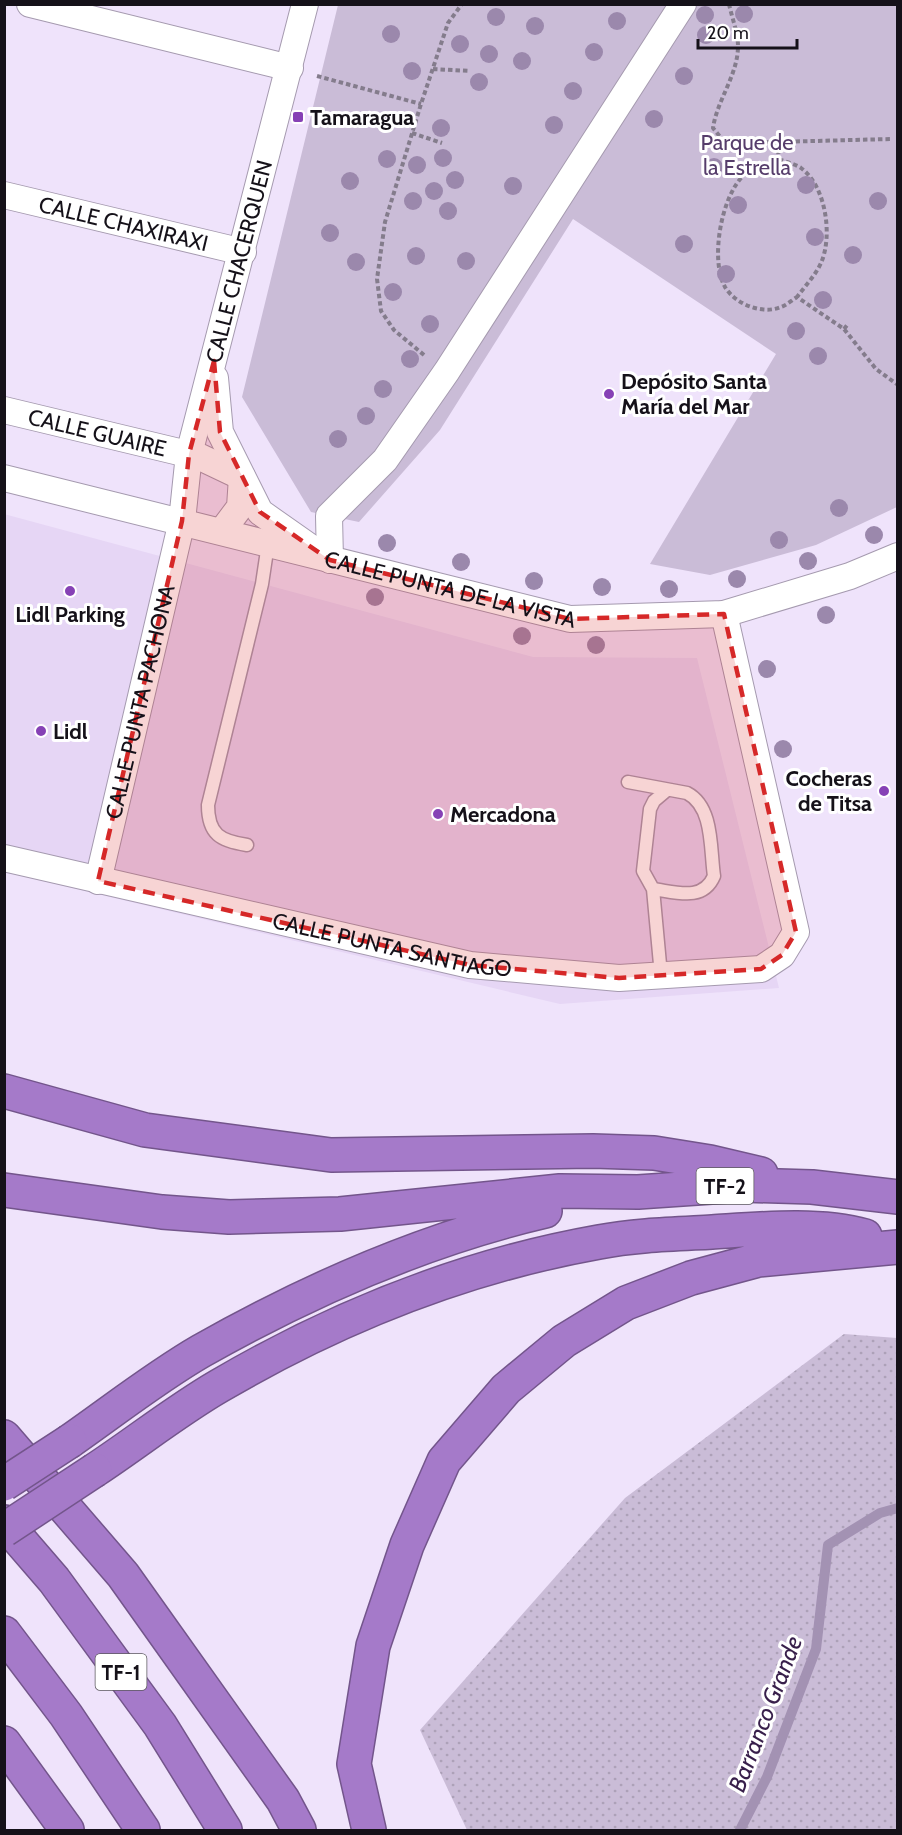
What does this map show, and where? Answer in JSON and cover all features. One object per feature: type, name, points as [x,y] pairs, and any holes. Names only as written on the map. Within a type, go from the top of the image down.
[{"type":"highway","points":[[4,1092],[145,1130],[331,1155],[654,1153],[710,1162],[812,1187]]},
{"type":"highway","name":"TF-2","points":[[638,1192],[741,1185],[812,1187],[897,1197]]},
{"type":"highway","points":[[4,1190],[162,1212],[270,1217],[408,1209],[560,1191],[638,1192]]},
{"type":"highway","points":[[4,1484],[200,1352],[296,1301],[426,1246],[487,1225],[638,1192]]},
{"type":"highway","points":[[4,1530],[218,1387],[309,1338],[401,1296],[497,1265],[600,1241],[768,1228],[852,1232],[897,1246]]},
{"type":"highway","points":[[369,1830],[354,1764],[373,1646],[407,1545],[444,1461],[506,1389],[564,1341],[626,1303],[691,1278],[758,1260],[897,1246]]},
{"type":"highway","points":[[4,1437],[123,1575],[283,1800],[299,1830]]},
{"type":"highway","name":"TF-1","points":[[4,1522],[54,1580],[160,1725],[225,1830]]},
{"type":"highway","points":[[4,1633],[66,1715],[143,1830]]},
{"type":"highway","points":[[4,1743],[67,1830]]},
{"type":"street","points":[[30,4],[290,68]]},
{"type":"street","name":"CALLE CHACERQUEN","points":[[182,521],[189,454],[243,252],[305,4]]},
{"type":"street","points":[[330,560],[328,516],[384,460],[447,371],[683,4]]},
{"type":"street","name":"CALLE CHAXIRAXI","points":[[4,195],[243,252]]},
{"type":"street","points":[[213,361],[220,432],[260,512],[330,560]]},
{"type":"street","name":"CALLE GUAIRE","points":[[4,410],[189,454],[242,477]]},
{"type":"street","points":[[222,531],[240,507],[242,477]]},
{"type":"street","name":"CALLE PUNTA DE LA VISTA","points":[[4,478],[570,619],[724,614],[850,576],[897,556]]},
{"type":"street","name":"CALLE PUNTA PACHONA","points":[[98,881],[182,521]]},
{"type":"street","name":"CALLE PUNTA SANTIAGO","points":[[4,858],[470,964],[619,978],[761,969],[782,955],[796,932],[724,614]]},
{"type":"lane","points":[[247,845],[226,842],[218,836],[211,826],[208,805],[262,584],[268,544]]},
{"type":"lane","points":[[628,782],[687,793],[702,804],[706,813],[714,876],[706,889],[699,893],[653,889]]},
{"type":"lane","points":[[661,975],[653,889],[644,871],[650,809],[660,794],[667,790]]},
{"type":"path","points":[[447,371],[394,330],[381,311],[377,279],[385,222],[412,133],[448,23],[462,4]]},
{"type":"path","points":[[729,4],[738,45],[736,62],[713,128],[722,140],[736,143],[891,139]]},
{"type":"path","points":[[290,68],[421,104]]},
{"type":"path","points":[[432,69],[470,71]]},
{"type":"path","points":[[412,133],[442,143]]},
{"type":"path","points":[[777,142],[779,159]]},
{"type":"path","points":[[779,159],[800,168],[811,179],[825,218],[826,239],[822,261],[797,297],[781,308],[761,309],[742,304],[725,287],[719,262],[719,230],[728,200],[741,177],[758,165],[779,159]]},
{"type":"path","points":[[797,297],[844,329],[876,369],[897,385]]},
{"type":"path","points":[[844,329],[848,324]]},
{"type":"highlighted area","points":[[214,361],[220,432],[260,512],[330,560],[570,619],[724,614],[796,932],[782,955],[761,969],[619,978],[470,965],[98,881],[182,521],[189,454]]},
{"type":"shaded area","points":[[4,514],[533,657],[697,658],[779,988],[560,1004],[5,872]]},
{"type":"green space","name":"Parque de la Estrella","points":[[338,5],[897,5],[897,507],[816,545],[710,575],[650,564],[776,354],[573,219],[440,430],[359,522],[311,512],[242,397]]},
{"type":"green space","points":[[844,1334],[897,1338],[897,1830],[467,1830],[420,1730],[625,1498]]},
{"type":"waterway","name":"Barranco Grande","points":[[740,1830],[767,1777],[816,1649],[828,1545],[880,1513],[898,1508]]},
{"type":"place","name":"Tamaragua","points":[[298,117]]},
{"type":"place","name":"Depósito Santa María del Mar","points":[[609,394]]},
{"type":"place","name":"Lidl Parking","points":[[70,591]]},
{"type":"place","name":"Lidl","points":[[41,731]]},
{"type":"place","name":"Cocheras de Titsa","points":[[884,791]]},
{"type":"place","name":"Mercadona","points":[[438,814]]}]
